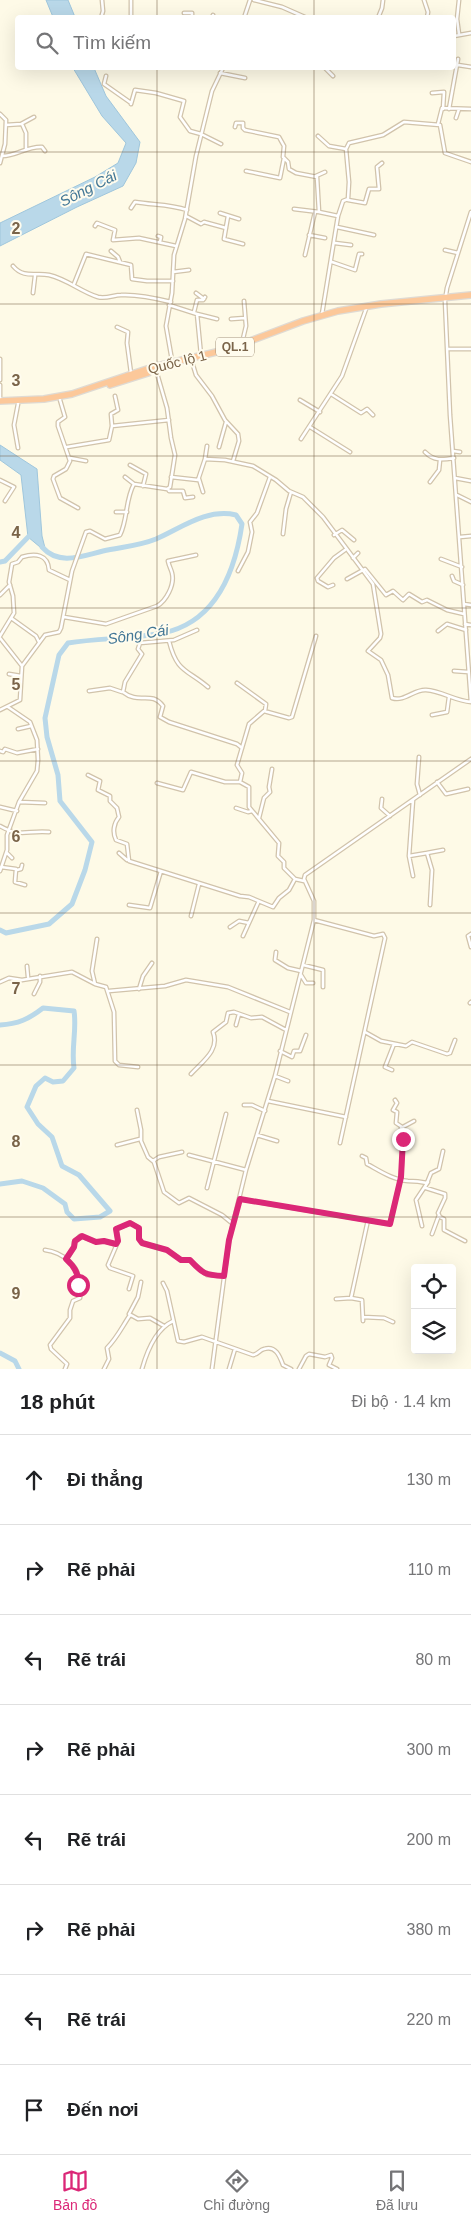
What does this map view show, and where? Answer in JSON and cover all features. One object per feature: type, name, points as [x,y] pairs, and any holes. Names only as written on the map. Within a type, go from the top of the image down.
[{"type":"highway","name":"Quốc lộ 1","points":[[0,401],[58,397],[131,374],[242,344],[322,316],[381,304],[471,297]]},
{"type":"highway","name":"Quốc lộ 1","points":[[0,405],[60,400],[173,364],[192,362],[230,352],[317,321],[366,309],[446,299]]},
{"type":"street","points":[[102,0],[102,15]]},
{"type":"street","points":[[131,0],[131,15]]},
{"type":"street","points":[[245,15],[250,0]]},
{"type":"street","points":[[254,0],[282,7],[300,15]]},
{"type":"street","points":[[379,15],[383,0]]},
{"type":"street","points":[[424,0],[428,15]]},
{"type":"street","points":[[459,0],[457,19],[459,34]]},
{"type":"street","points":[[184,13],[192,15]]},
{"type":"street","points":[[456,35],[471,33]]},
{"type":"street","points":[[450,109],[458,59]]},
{"type":"street","points":[[457,64],[471,67]]},
{"type":"street","points":[[173,364],[166,326],[171,302],[176,246],[186,216],[190,184],[212,89],[221,70]]},
{"type":"street","points":[[326,70],[334,76]]},
{"type":"street","points":[[220,73],[244,78]]},
{"type":"street","points":[[106,76],[104,84],[131,104],[135,90],[156,93],[184,101],[180,118],[190,131],[221,144]]},
{"type":"street","points":[[432,93],[444,92],[443,108],[440,110],[438,125],[440,125],[444,153],[471,162]]},
{"type":"street","points":[[443,108],[471,109]]},
{"type":"street","points":[[456,118],[459,109]]},
{"type":"street","points":[[0,114],[6,117],[0,163]]},
{"type":"street","points":[[6,125],[22,124],[34,117]]},
{"type":"street","points":[[348,200],[349,182],[346,149],[349,143],[383,135],[403,122],[438,125]]},
{"type":"street","points":[[235,127],[236,123],[243,123],[245,130],[279,137],[284,146],[280,178],[246,171]]},
{"type":"street","points":[[22,124],[26,133],[26,149]]},
{"type":"street","points":[[318,136],[329,146],[346,149]]},
{"type":"street","points":[[2,156],[41,147],[45,151]]},
{"type":"street","points":[[284,158],[288,162],[290,170],[298,173],[316,176],[325,172]]},
{"type":"street","points":[[322,316],[338,227],[338,216],[343,201],[365,202],[369,189],[379,189],[377,167],[382,163]]},
{"type":"street","points":[[316,176],[319,212]]},
{"type":"street","points":[[131,208],[135,202],[159,206],[174,206],[187,210]]},
{"type":"street","points":[[294,209],[338,216]]},
{"type":"street","points":[[305,255],[314,212]]},
{"type":"street","points":[[363,570],[374,587],[381,634],[368,652],[381,660],[388,676],[392,698],[402,699],[424,689],[438,692],[449,698],[471,702],[453,451],[446,299],[471,212]]},
{"type":"street","points":[[220,213],[240,219]]},
{"type":"street","points":[[186,216],[201,224],[204,222],[226,228]]},
{"type":"street","points":[[228,216],[224,239],[242,244]]},
{"type":"street","points":[[95,226],[97,223],[115,230],[113,240],[139,238],[176,246]]},
{"type":"street","points":[[338,227],[374,235]]},
{"type":"street","points":[[309,235],[325,238]]},
{"type":"street","points":[[158,236],[161,237],[160,242]]},
{"type":"street","points":[[335,243],[351,246]]},
{"type":"street","points":[[445,250],[458,253]]},
{"type":"street","points":[[111,252],[119,258],[120,262]]},
{"type":"street","points":[[74,284],[86,254],[132,265],[132,279],[173,281]]},
{"type":"street","points":[[331,262],[355,270],[359,254],[362,254]]},
{"type":"street","points":[[14,266],[20,272],[35,276],[50,275],[74,284],[98,297],[129,295],[171,302]]},
{"type":"street","points":[[173,272],[189,270]]},
{"type":"street","points":[[33,293],[35,276]]},
{"type":"street","points":[[196,293],[204,298],[197,300],[196,313],[202,356]]},
{"type":"street","points":[[242,344],[246,325],[244,301]]},
{"type":"street","points":[[169,306],[217,319]]},
{"type":"street","points":[[301,440],[332,394],[348,365],[366,309]]},
{"type":"street","points":[[231,319],[245,318]]},
{"type":"street","points":[[117,327],[128,332],[127,343],[131,374]]},
{"type":"street","points":[[447,349],[471,349]]},
{"type":"street","points":[[0,359],[0,380]]},
{"type":"street","points":[[192,362],[196,375],[212,396],[226,422],[237,431],[239,437],[233,461]]},
{"type":"street","points":[[156,370],[169,420],[170,438],[176,457],[170,477],[171,485],[168,489]]},
{"type":"street","points":[[0,385],[0,401]]},
{"type":"street","points":[[332,394],[361,413],[367,410],[373,415]]},
{"type":"street","points":[[67,447],[108,440],[112,426],[111,414],[118,410],[115,396]]},
{"type":"street","points":[[60,400],[65,417],[58,422],[58,426],[67,447],[70,464],[66,469],[54,476],[53,479],[60,498],[78,508]]},
{"type":"street","points":[[300,400],[320,412]]},
{"type":"street","points":[[18,404],[14,425],[18,448]]},
{"type":"street","points":[[112,426],[169,420]]},
{"type":"street","points":[[219,447],[226,422]]},
{"type":"street","points":[[310,426],[350,452]]},
{"type":"street","points":[[203,492],[199,479],[207,446]]},
{"type":"street","points":[[453,451],[460,452]]},
{"type":"street","points":[[425,452],[431,458],[440,460],[454,458]]},
{"type":"street","points":[[70,458],[86,462]]},
{"type":"street","points":[[205,460],[213,458],[255,467],[292,492],[303,497],[323,517],[345,550],[386,594],[393,591],[403,600],[409,594],[422,602],[427,600],[447,610],[464,614]]},
{"type":"street","points":[[430,482],[439,470],[440,460]]},
{"type":"street","points":[[130,465],[146,474],[143,486]]},
{"type":"street","points":[[125,477],[134,484],[156,486],[168,489],[169,491],[183,491],[185,498],[192,498]]},
{"type":"street","points":[[170,477],[199,479]]},
{"type":"street","points":[[238,572],[248,552],[252,532],[250,522],[256,515],[270,478]]},
{"type":"street","points":[[455,478],[471,481]]},
{"type":"street","points":[[0,480],[14,487],[5,501]]},
{"type":"street","points":[[0,710],[8,707],[21,697],[22,666],[39,642],[45,635],[59,632],[64,617],[72,570],[80,550],[82,538],[87,531],[105,539],[119,536],[124,525],[127,503],[134,484]]},
{"type":"street","points":[[283,534],[286,509],[292,492]]},
{"type":"street","points":[[456,495],[471,502]]},
{"type":"street","points":[[116,512],[127,512]]},
{"type":"street","points":[[334,535],[342,530],[354,540]]},
{"type":"street","points":[[460,537],[471,536]]},
{"type":"street","points":[[333,585],[328,587],[318,581],[317,578],[334,558],[345,550]]},
{"type":"street","points":[[353,558],[358,553]]},
{"type":"street","points":[[22,666],[0,637],[14,611],[9,578],[12,564],[18,562],[22,557],[31,555],[42,556],[48,564],[49,570],[70,580]]},
{"type":"street","points":[[64,617],[106,624],[157,606],[164,602],[173,581],[173,574],[168,561],[196,555]]},
{"type":"street","points":[[441,559],[462,568]]},
{"type":"street","points":[[347,579],[363,570]]},
{"type":"street","points":[[452,576],[454,581],[463,585]]},
{"type":"street","points":[[0,595],[10,585]]},
{"type":"street","points":[[464,604],[471,605]]},
{"type":"street","points":[[11,618],[36,636],[39,642]]},
{"type":"street","points":[[438,631],[447,624],[466,630]]},
{"type":"street","points":[[465,624],[471,625]]},
{"type":"street","points":[[123,693],[125,682],[142,654],[138,649],[140,644],[170,641],[197,630]]},
{"type":"street","points":[[265,711],[292,718],[316,636]]},
{"type":"street","points":[[170,641],[172,655],[179,666],[208,687]]},
{"type":"street","points":[[454,671],[468,672]]},
{"type":"street","points":[[9,674],[22,677]]},
{"type":"street","points":[[237,683],[266,704],[265,711],[250,723],[237,765],[242,772],[240,782]]},
{"type":"street","points":[[89,691],[98,688],[112,688],[133,698],[155,698],[163,705],[159,716],[164,720],[237,744],[242,748]]},
{"type":"street","points":[[432,715],[447,712],[449,698]]},
{"type":"street","points":[[0,871],[7,853],[7,836],[19,802],[37,771],[37,740],[31,726],[28,720],[8,707]]},
{"type":"street","points":[[18,729],[31,726]]},
{"type":"street","points":[[0,751],[3,752],[5,749],[20,752],[38,749]]},
{"type":"street","points":[[419,757],[417,784],[420,795]]},
{"type":"street","points":[[212,1369],[233,1224],[246,1170],[275,1076],[314,920],[314,901],[304,881],[306,875],[471,759]]},
{"type":"street","points":[[259,818],[264,798],[270,792],[272,769]]},
{"type":"street","points":[[157,783],[183,790],[191,772],[225,782],[240,782],[249,787],[249,805],[279,844],[278,856],[284,862],[284,868],[295,879],[304,881]]},
{"type":"street","points":[[88,775],[100,781],[98,790],[110,796],[110,800],[117,808],[119,817],[116,820],[114,834],[116,840],[126,844],[128,860]]},
{"type":"street","points":[[437,782],[446,794],[468,789]]},
{"type":"street","points":[[382,800],[381,808],[390,816]]},
{"type":"street","points":[[413,800],[409,856],[413,876]]},
{"type":"street","points":[[19,802],[45,803]]},
{"type":"street","points":[[0,806],[17,811]]},
{"type":"street","points":[[236,808],[248,812],[252,811]]},
{"type":"street","points":[[0,826],[9,832],[49,832]]},
{"type":"street","points":[[409,856],[444,850]]},
{"type":"street","points":[[7,853],[12,858]]},
{"type":"street","points":[[119,853],[128,860],[199,884],[249,897],[258,903],[274,907],[279,898],[289,890],[295,879]]},
{"type":"street","points":[[427,853],[432,870],[430,905]]},
{"type":"street","points":[[1,867],[17,870],[21,869],[22,865]]},
{"type":"street","points":[[17,870],[16,883],[25,884]]},
{"type":"street","points":[[129,905],[150,908],[160,871]]},
{"type":"street","points":[[192,916],[199,884]]},
{"type":"street","points":[[244,936],[258,903]]},
{"type":"street","points":[[314,920],[374,936],[381,934],[385,936],[366,1032],[340,1143]]},
{"type":"street","points":[[230,927],[239,921],[249,923]]},
{"type":"street","points":[[471,934],[468,936],[471,946]]},
{"type":"street","points":[[95,984],[92,971],[97,940]]},
{"type":"street","points":[[276,952],[276,960],[288,968],[301,973],[306,983],[313,983]]},
{"type":"street","points":[[139,989],[143,977],[152,963]]},
{"type":"street","points":[[302,965],[324,970],[322,987]]},
{"type":"street","points":[[27,966],[28,978]]},
{"type":"street","points":[[0,982],[9,978],[22,980],[72,972],[95,984],[106,987],[114,1012],[115,1061],[119,1065],[138,1068]]},
{"type":"street","points":[[34,994],[40,982],[40,976]]},
{"type":"street","points":[[109,992],[168,986],[184,980],[211,983],[230,988],[290,1012]]},
{"type":"street","points":[[191,1074],[215,1047],[216,1040],[213,1032],[226,1022],[227,1014],[234,1012],[249,1018],[262,1017],[286,1030]]},
{"type":"street","points":[[236,1025],[239,1014]]},
{"type":"street","points":[[366,1032],[381,1041],[405,1046],[412,1042],[448,1054],[455,1040]]},
{"type":"street","points":[[280,1051],[292,1057],[294,1051],[300,1051],[306,1035]]},
{"type":"street","points":[[392,1070],[385,1067],[394,1044]]},
{"type":"street","points":[[275,1076],[288,1081]]},
{"type":"street","points":[[268,1100],[346,1117]]},
{"type":"street","points":[[395,1100],[397,1103],[393,1110],[397,1112],[396,1123],[402,1127]]},
{"type":"street","points":[[244,1105],[252,1105],[265,1111]]},
{"type":"street","points":[[137,1110],[141,1139],[164,1193],[179,1203],[190,1198],[222,1215],[233,1224]]},
{"type":"street","points":[[207,1188],[226,1114]]},
{"type":"street","points":[[402,1127],[414,1121]]},
{"type":"street","points":[[240,1199],[387,1224],[391,1223],[400,1179],[403,1142],[402,1127]]},
{"type":"street","points":[[257,1135],[276,1141]]},
{"type":"street","points":[[117,1145],[141,1139]]},
{"type":"street","points":[[152,1161],[159,1157],[182,1152]]},
{"type":"street","points":[[422,1226],[416,1200],[426,1188],[431,1174],[439,1169],[443,1152]]},
{"type":"street","points":[[189,1155],[246,1170]]},
{"type":"street","points":[[362,1156],[366,1158],[367,1164],[392,1177],[428,1182]]},
{"type":"street","points":[[426,1188],[445,1194],[432,1234]]},
{"type":"street","points":[[439,1215],[444,1219],[445,1231],[465,1241]]},
{"type":"street","points":[[351,1298],[368,1220]]},
{"type":"street","points":[[129,1289],[133,1276],[110,1268],[108,1265],[117,1244],[116,1229],[128,1223],[132,1223],[139,1228],[139,1239],[142,1243],[167,1250],[181,1260],[190,1260],[207,1275],[224,1276]]},
{"type":"street","points":[[66,1259],[74,1247],[75,1241],[80,1236],[96,1242],[117,1244]]},
{"type":"street","points":[[45,1250],[57,1252],[75,1268],[79,1280],[78,1285],[81,1288],[80,1298],[73,1301],[70,1310],[71,1317],[50,1346],[67,1364],[65,1369]]},
{"type":"street","points":[[104,1369],[109,1359],[107,1348],[116,1339],[130,1315],[141,1282]]},
{"type":"street","points":[[163,1282],[167,1289],[179,1342],[201,1337],[253,1355],[264,1349],[275,1351],[281,1356],[283,1365],[291,1369]]},
{"type":"street","points":[[336,1299],[351,1298],[363,1302],[362,1321]]},
{"type":"street","points":[[130,1315],[138,1320],[150,1318],[164,1326]]},
{"type":"street","points":[[363,1317],[384,1318],[393,1322]]},
{"type":"street","points":[[142,1369],[150,1347],[164,1326],[173,1320]]},
{"type":"street","points":[[229,1369],[235,1348]]},
{"type":"street","points":[[299,1369],[309,1354],[331,1356],[329,1366],[337,1369]]},
{"type":"water","points":[[46,0],[68,0],[74,15],[52,15]]},
{"type":"water","name":"Sông Cái","points":[[74,70],[95,70],[106,96],[140,142],[136,163],[123,186],[0,246],[0,223],[95,177],[118,163],[126,143],[102,116]]},
{"type":"water","points":[[0,445],[37,469],[42,536],[46,552],[28,537],[21,475],[0,460]]},
{"type":"waterway","name":"Sông Cái","points":[[0,930],[6,933],[49,924],[72,904],[85,870],[92,842],[60,801],[58,775],[47,737],[45,718],[59,655],[68,643],[163,633],[181,627],[197,618],[220,592],[228,577],[239,542],[242,524],[236,515],[215,514],[194,520],[156,539],[137,545],[71,558],[56,556],[42,547]]},
{"type":"waterway","points":[[0,562],[5,561],[32,533]]},
{"type":"waterway","name":"Sông Cái","points":[[0,1025],[23,1020],[43,1008],[74,1011],[74,1068],[63,1081],[53,1082],[45,1078],[36,1086],[27,1107],[38,1124],[52,1137],[62,1166],[79,1175],[110,1211],[100,1217],[74,1219],[67,1212],[65,1204],[43,1188],[22,1181],[0,1184]]},
{"type":"waterway","name":"Sông Cái","points":[[0,1353],[15,1361],[19,1369]]},
{"type":"route","points":[[78,1285],[79,1280],[75,1267],[66,1259],[74,1247],[75,1241],[82,1236],[96,1242],[104,1241],[116,1244],[118,1241],[115,1230],[128,1223],[132,1223],[139,1228],[139,1241],[145,1245],[167,1250],[181,1260],[190,1260],[207,1275],[224,1276],[229,1240],[240,1199],[390,1224],[401,1177],[403,1139]]}]
